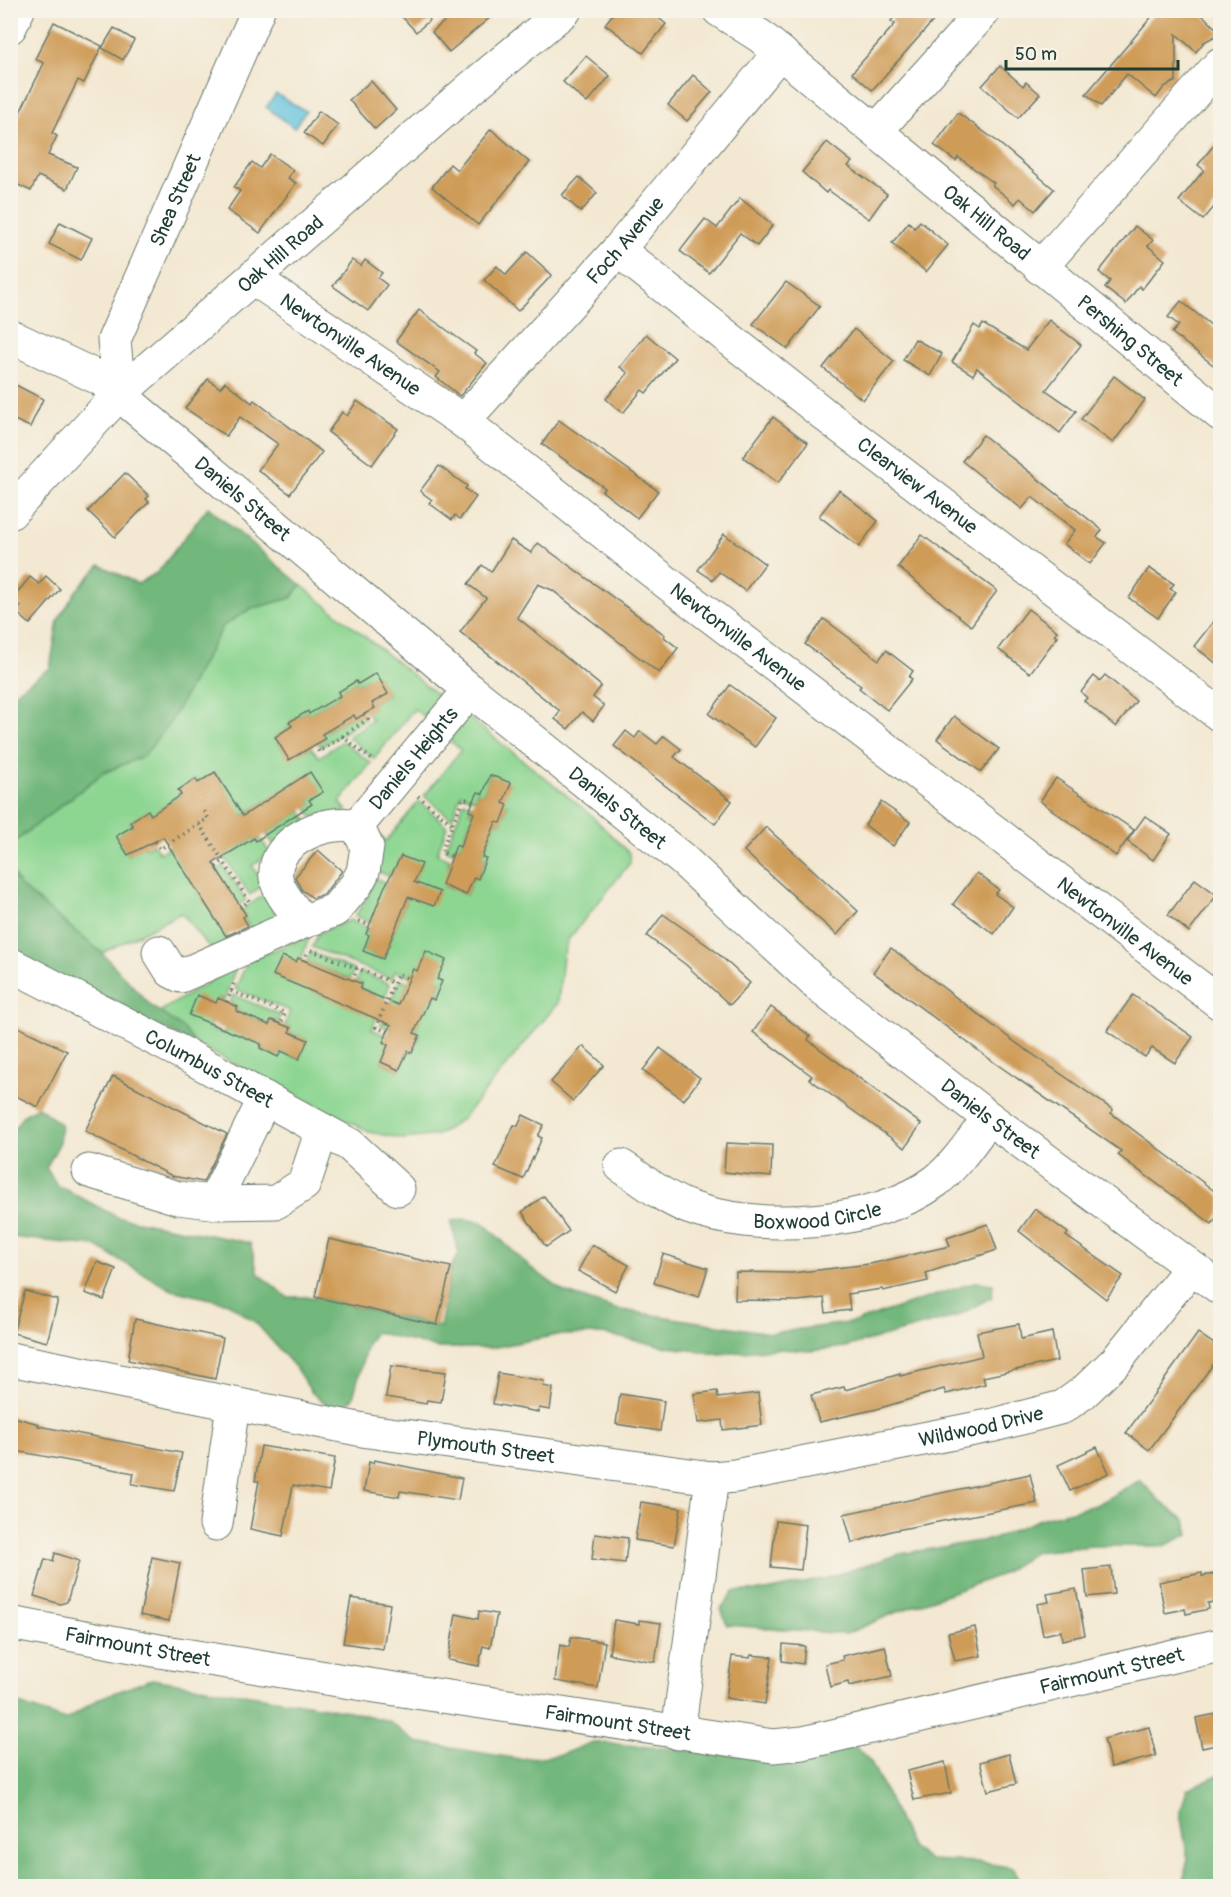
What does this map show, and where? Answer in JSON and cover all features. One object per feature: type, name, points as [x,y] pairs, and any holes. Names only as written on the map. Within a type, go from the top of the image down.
[{"type":"street","points":[[10,27],[18,10]]},
{"type":"street","name":"Shea Street","points":[[119,394],[114,340],[258,10]]},
{"type":"street","name":"Oak Hill Road","points":[[10,513],[119,394],[565,10]]},
{"type":"street","name":"Oak Hill Road","points":[[719,10],[760,36],[780,52],[877,130],[1040,268],[1218,71]]},
{"type":"street","points":[[877,130],[985,10]]},
{"type":"street","name":"Foch Avenue","points":[[463,421],[618,250],[780,52]]},
{"type":"street","name":"Clearview Avenue","points":[[618,250],[825,415],[1221,715]]},
{"type":"street","name":"Pershing Street","points":[[1040,268],[1221,414]]},
{"type":"street","name":"Newtonville Avenue","points":[[253,278],[463,421],[666,582],[1221,1003]]},
{"type":"street","name":"Daniels Street","points":[[10,336],[81,368],[119,394],[470,690],[682,859],[822,989],[1190,1269],[1221,1288]]},
{"type":"street","name":"Daniels Heights","points":[[357,826],[470,690]]},
{"type":"street","name":"Daniels Heights","points":[[339,824],[357,826],[367,847],[363,872],[356,885],[335,910],[306,935],[276,880],[276,867],[280,858],[294,843],[313,831],[339,824]]},
{"type":"street","points":[[159,952],[171,971],[181,976],[306,935]]},
{"type":"street","name":"Columbus Street","points":[[10,964],[350,1145],[398,1189]]},
{"type":"street","points":[[214,1202],[265,1098]]},
{"type":"street","name":"Boxwood Circle","points":[[621,1167],[679,1203],[716,1216],[764,1223],[812,1220],[874,1209],[906,1199],[923,1190],[949,1169],[990,1118]]},
{"type":"street","points":[[89,1171],[178,1198],[214,1202],[276,1202],[304,1184],[322,1130]]},
{"type":"street","name":"Wildwood Drive","points":[[712,1478],[735,1476],[987,1426],[1063,1407],[1084,1392],[1116,1361],[1190,1269]]},
{"type":"street","name":"Plymouth Street","points":[[10,1359],[368,1431],[712,1478]]},
{"type":"street","points":[[216,1524],[233,1405]]},
{"type":"street","points":[[678,1733],[712,1478]]},
{"type":"street","name":"Fairmount Street","points":[[10,1623],[171,1653],[773,1746],[803,1743],[1221,1645]]},
{"type":"path","points":[[315,745],[319,752],[368,719],[364,714]]},
{"type":"path","points":[[342,736],[373,760]]},
{"type":"path","points":[[451,856],[441,852],[452,824],[463,798],[473,802]]},
{"type":"path","points":[[421,799],[452,824]]},
{"type":"path","points":[[155,842],[160,849],[208,818],[204,812]]},
{"type":"path","points":[[199,824],[249,901]]},
{"type":"path","points":[[216,867],[223,861]]},
{"type":"path","points":[[306,935],[357,968],[394,982]]},
{"type":"path","points":[[353,981],[357,968]]},
{"type":"path","points":[[388,1032],[376,1027],[398,974],[409,979]]},
{"type":"path","points":[[231,991],[285,1013],[281,1023]]},
{"type":"green space","points":[[208,507],[301,585],[291,598],[250,609],[223,626],[171,721],[144,756],[103,773],[13,843],[11,848],[11,695],[50,668],[58,620],[76,591],[100,565],[138,584],[158,572]]},
{"type":"green space","points":[[301,585],[440,697],[442,708],[430,721],[414,709],[374,759],[348,737],[372,720],[367,712],[374,708],[372,703],[388,694],[376,674],[358,684],[356,681],[338,692],[340,696],[309,714],[307,711],[290,722],[292,726],[275,737],[287,756],[305,746],[307,750],[311,747],[319,757],[343,741],[371,763],[340,802],[347,811],[312,817],[307,808],[312,804],[309,800],[322,792],[310,773],[225,827],[237,848],[254,838],[256,841],[260,838],[270,853],[252,866],[264,884],[250,895],[203,826],[212,819],[206,810],[213,805],[211,801],[226,790],[215,772],[198,783],[195,779],[179,790],[181,795],[151,815],[148,811],[130,822],[133,826],[117,836],[128,855],[144,845],[146,848],[153,844],[160,853],[199,828],[219,860],[214,864],[211,859],[207,862],[197,846],[177,859],[232,944],[252,932],[243,917],[245,915],[242,910],[265,894],[281,923],[245,945],[216,950],[205,942],[181,913],[102,953],[20,886],[11,871],[13,843],[103,773],[144,755],[171,721],[223,626],[250,609],[291,598]]},
{"type":"green space","points":[[354,715],[356,718],[362,715],[365,719],[321,747],[318,743],[325,739],[322,734]]},
{"type":"green space","points":[[467,716],[589,813],[630,854],[630,863],[568,940],[563,956],[558,1003],[462,1119],[438,1135],[404,1139],[369,1132],[195,1044],[159,1012],[237,965],[224,1000],[218,998],[209,1027],[223,1034],[226,1029],[261,1044],[260,1049],[278,1056],[281,1051],[299,1059],[307,1040],[289,1032],[291,1028],[285,1025],[290,1011],[235,989],[248,961],[310,935],[301,960],[298,958],[296,962],[282,956],[274,975],[367,1014],[375,995],[360,989],[362,984],[356,982],[360,972],[390,984],[372,1029],[386,1036],[388,1045],[381,1062],[399,1070],[408,1051],[412,1053],[420,1036],[414,1033],[430,998],[434,1000],[442,981],[413,971],[410,976],[395,971],[392,979],[312,947],[319,933],[350,920],[368,928],[366,933],[369,935],[363,951],[383,959],[421,864],[391,872],[389,876],[376,871],[376,833],[386,841],[419,801],[447,826],[437,854],[450,859],[448,865],[452,867],[444,886],[466,895],[474,877],[478,878],[486,859],[482,857],[496,822],[501,823],[508,805],[503,803],[490,775],[483,794],[477,792],[475,799],[461,794],[452,819],[424,796],[461,750],[449,740]]},
{"type":"green space","points":[[464,802],[472,805],[469,811],[474,813],[460,847],[456,845],[453,852],[445,849]]},
{"type":"green space","points":[[301,811],[309,823],[274,845],[266,834]]},
{"type":"green space","points":[[223,866],[246,900],[239,905],[216,876],[220,873],[217,870]]},
{"type":"green space","points":[[10,871],[20,886],[102,953],[151,1006],[184,1029],[195,1044],[11,958]]},
{"type":"green space","points":[[375,878],[386,883],[384,888],[388,890],[370,922],[355,916],[366,900]]},
{"type":"green space","points":[[310,952],[354,970],[350,979],[307,962]]},
{"type":"green space","points":[[400,979],[408,982],[389,1029],[381,1025]]},
{"type":"green space","points":[[233,995],[281,1015],[278,1022],[272,1019],[269,1025],[236,1011],[238,1007],[230,1003]]},
{"type":"green space","points":[[38,1107],[61,1124],[59,1144],[46,1168],[57,1185],[117,1217],[250,1243],[258,1273],[287,1297],[316,1297],[440,1327],[451,1267],[459,1254],[451,1221],[464,1219],[482,1222],[530,1267],[564,1292],[615,1309],[770,1333],[855,1322],[975,1282],[993,1284],[992,1297],[955,1317],[845,1347],[810,1351],[779,1349],[718,1354],[602,1334],[557,1335],[491,1348],[438,1348],[375,1332],[367,1344],[353,1398],[336,1411],[312,1393],[295,1367],[256,1323],[228,1303],[172,1290],[95,1246],[11,1237],[11,1135],[22,1116]]},
{"type":"green space","points":[[1140,1480],[1161,1502],[1186,1521],[1189,1534],[1164,1546],[1092,1546],[1035,1552],[1000,1575],[897,1612],[846,1634],[727,1625],[721,1609],[734,1591],[767,1591],[827,1578],[900,1554],[992,1539],[1043,1518],[1096,1505]]},
{"type":"green space","points":[[152,1679],[349,1711],[388,1721],[416,1742],[519,1759],[560,1755],[593,1742],[788,1759],[856,1747],[871,1762],[912,1848],[928,1860],[978,1862],[1014,1868],[1022,1886],[11,1886],[10,1701],[66,1720],[100,1698]]},
{"type":"green space","points":[[1220,1774],[1220,1886],[1182,1886],[1188,1859],[1180,1813],[1187,1789]]},
{"type":"water","points":[[276,94],[306,111],[294,128],[266,107]]},
{"type":"building","points":[[396,10],[421,10],[430,20],[416,32]]},
{"type":"building","points":[[457,10],[499,10],[449,52],[432,32]]},
{"type":"building","points":[[616,10],[649,10],[666,24],[643,53],[605,24]]},
{"type":"building","points":[[899,10],[922,10],[934,20],[872,90],[852,73],[895,24],[891,21]]},
{"type":"building","points":[[1150,10],[1197,10],[1221,33],[1204,42],[1196,52],[1176,34],[1176,81],[1164,87],[1156,98],[1127,74],[1101,106],[1086,94],[1154,14]]},
{"type":"building","points":[[54,22],[102,46],[84,83],[78,80],[52,133],[57,136],[48,155],[77,167],[67,189],[38,176],[31,191],[10,181],[10,133],[44,63],[35,59]]},
{"type":"building","points":[[114,28],[134,40],[123,60],[102,48]]},
{"type":"building","points":[[586,56],[610,76],[587,103],[563,82]]},
{"type":"building","points":[[1000,66],[1023,86],[1026,82],[1040,94],[1018,118],[982,86]]},
{"type":"building","points":[[693,75],[712,92],[687,121],[668,105]]},
{"type":"building","points":[[371,81],[396,110],[375,129],[349,100]]},
{"type":"building","points":[[319,111],[338,125],[323,146],[304,133]]},
{"type":"building","points":[[958,113],[994,139],[1054,189],[1035,211],[1020,198],[1015,204],[992,185],[994,183],[958,157],[956,161],[934,145]]},
{"type":"building","points":[[491,129],[529,162],[478,225],[432,187],[450,164],[457,170]]},
{"type":"building","points":[[1221,136],[1221,199],[1203,220],[1179,201],[1204,170],[1198,165]]},
{"type":"building","points":[[827,142],[852,162],[848,166],[887,194],[869,219],[828,190],[826,193],[802,172]]},
{"type":"building","points":[[270,154],[293,170],[288,178],[296,183],[260,233],[227,210],[240,191],[234,187],[252,162],[260,168]]},
{"type":"building","points":[[579,177],[597,193],[581,212],[562,195]]},
{"type":"building","points":[[740,198],[773,225],[757,246],[740,233],[709,273],[680,251],[705,219],[717,228]]},
{"type":"building","points":[[920,221],[948,245],[926,272],[892,243],[909,222],[914,228]]},
{"type":"building","points":[[60,222],[92,238],[81,260],[49,244]]},
{"type":"building","points":[[1135,226],[1153,240],[1148,246],[1165,260],[1142,289],[1139,286],[1126,304],[1105,288],[1110,281],[1099,272]]},
{"type":"building","points":[[527,252],[552,275],[518,311],[484,280],[497,266],[506,275]]},
{"type":"building","points":[[352,260],[361,266],[365,260],[382,273],[378,278],[387,285],[368,311],[333,286]]},
{"type":"building","points":[[786,282],[820,306],[788,349],[753,324]]},
{"type":"building","points":[[1181,301],[1221,333],[1221,371],[1172,333],[1179,325],[1168,317]]},
{"type":"building","points":[[419,310],[476,351],[474,353],[487,363],[460,396],[436,377],[440,372],[396,341]]},
{"type":"building","points":[[1049,320],[1081,345],[1046,390],[1076,411],[1060,433],[977,368],[973,375],[952,362],[974,325],[980,329],[983,324],[1026,350]]},
{"type":"building","points":[[854,329],[894,361],[863,400],[823,368]]},
{"type":"building","points":[[646,334],[675,358],[646,393],[642,390],[623,413],[606,399],[628,373],[620,367]]},
{"type":"building","points":[[915,339],[942,354],[930,376],[903,360]]},
{"type":"building","points":[[1114,376],[1145,400],[1113,443],[1081,419]]},
{"type":"building","points":[[208,379],[220,388],[225,382],[252,403],[254,400],[322,452],[290,494],[258,470],[278,444],[240,417],[226,436],[185,408]]},
{"type":"building","points":[[10,382],[43,399],[30,427],[10,418]]},
{"type":"building","points":[[357,401],[398,429],[372,465],[328,432],[342,412],[347,416]]},
{"type":"building","points":[[773,417],[808,443],[778,483],[743,457]]},
{"type":"building","points":[[559,420],[658,491],[637,518],[602,491],[605,488],[542,444]]},
{"type":"building","points":[[983,435],[1102,530],[1097,537],[1106,543],[1090,564],[1064,544],[1075,530],[1032,497],[1022,509],[962,461]]},
{"type":"building","points":[[439,466],[467,486],[465,489],[476,497],[460,519],[455,515],[452,520],[429,503],[432,500],[420,491]]},
{"type":"building","points":[[125,473],[149,496],[146,499],[149,502],[115,537],[88,511]]},
{"type":"building","points":[[839,490],[878,521],[859,547],[819,516]]},
{"type":"building","points":[[724,534],[765,564],[745,591],[719,572],[713,580],[698,570]]},
{"type":"building","points":[[922,535],[997,591],[971,626],[898,567]]},
{"type":"building","points":[[511,540],[531,553],[538,543],[665,635],[664,637],[678,648],[659,673],[552,590],[538,584],[517,617],[601,686],[593,697],[604,706],[593,721],[582,712],[568,729],[555,719],[560,711],[460,632],[486,598],[468,584],[482,565],[491,572]]},
{"type":"building","points":[[1149,568],[1174,584],[1170,589],[1176,592],[1158,618],[1129,598]]},
{"type":"building","points":[[46,576],[60,589],[30,624],[16,612],[21,606],[12,599],[30,577],[39,584]]},
{"type":"building","points":[[1028,609],[1057,631],[1054,635],[1057,637],[1030,673],[998,649]]},
{"type":"building","points":[[1221,612],[1221,667],[1194,646]]},
{"type":"building","points":[[824,619],[879,660],[886,650],[913,671],[909,677],[912,679],[887,710],[859,688],[861,686],[805,644]]},
{"type":"building","points":[[376,673],[388,694],[372,703],[375,708],[356,719],[354,715],[322,734],[325,739],[289,760],[275,737],[292,726],[289,722],[308,711],[309,714],[340,696],[338,692],[356,681],[358,684]]},
{"type":"building","points":[[1105,675],[1136,701],[1116,727],[1084,701],[1087,698],[1081,692],[1094,676],[1100,681]]},
{"type":"building","points":[[730,685],[776,718],[755,747],[709,714]]},
{"type":"building","points":[[954,716],[999,749],[981,772],[937,739]]},
{"type":"building","points":[[626,731],[635,738],[640,731],[657,744],[664,736],[681,749],[674,757],[732,801],[715,824],[614,746]]},
{"type":"building","points":[[215,772],[243,816],[310,772],[323,792],[309,800],[312,804],[256,841],[254,838],[213,863],[246,915],[243,917],[248,926],[226,936],[163,837],[128,855],[116,836],[133,826],[130,822],[148,810],[151,815],[181,795],[178,790],[196,779],[198,783]]},
{"type":"building","points":[[490,775],[511,783],[503,803],[508,805],[501,823],[496,822],[482,857],[486,858],[478,879],[474,877],[466,895],[442,885],[456,845],[460,847],[474,813],[469,811],[478,792],[483,794]]},
{"type":"building","points":[[1056,778],[1134,830],[1116,856],[1040,801]]},
{"type":"building","points":[[881,802],[910,822],[893,846],[865,825]]},
{"type":"building","points":[[1145,816],[1171,834],[1153,860],[1127,841]]},
{"type":"building","points":[[766,827],[858,911],[837,935],[744,851]]},
{"type":"building","points":[[318,850],[342,871],[324,894],[313,898],[302,890],[295,877]]},
{"type":"building","points":[[401,856],[422,864],[414,882],[440,892],[434,906],[408,897],[383,959],[363,951],[369,935],[366,934],[384,888]]},
{"type":"building","points":[[977,873],[999,890],[995,894],[1013,907],[994,934],[953,904]]},
{"type":"building","points":[[1195,879],[1217,895],[1189,932],[1168,915]]},
{"type":"building","points":[[663,914],[714,950],[750,983],[730,1005],[685,964],[647,936]]},
{"type":"building","points":[[891,948],[1012,1040],[1113,1110],[1111,1113],[1221,1196],[1221,1211],[1212,1224],[1118,1155],[1121,1151],[995,1063],[873,972]]},
{"type":"building","points":[[426,951],[446,960],[437,979],[442,981],[434,1000],[430,998],[414,1033],[420,1035],[412,1053],[408,1051],[399,1070],[381,1062],[388,1045],[383,1042],[391,1025],[273,975],[282,956],[296,962],[298,958],[362,984],[360,989],[398,1005],[413,969],[417,971]]},
{"type":"building","points":[[197,995],[216,1003],[218,998],[238,1007],[236,1011],[269,1025],[271,1020],[291,1028],[289,1032],[308,1040],[299,1059],[281,1051],[278,1057],[260,1048],[261,1044],[189,1015]]},
{"type":"building","points":[[1133,995],[1193,1037],[1175,1063],[1152,1048],[1145,1057],[1107,1031]]},
{"type":"building","points":[[771,1007],[810,1036],[808,1040],[921,1124],[905,1148],[809,1079],[812,1076],[753,1032]]},
{"type":"building","points":[[10,1023],[67,1051],[38,1107],[10,1093]]},
{"type":"building","points":[[583,1046],[604,1065],[573,1101],[551,1082]]},
{"type":"building","points":[[660,1048],[700,1078],[684,1100],[643,1070]]},
{"type":"building","points":[[113,1076],[227,1134],[203,1182],[172,1176],[85,1131]]},
{"type":"building","points":[[523,1115],[544,1125],[538,1136],[542,1138],[523,1179],[495,1167],[514,1125],[518,1126]]},
{"type":"building","points":[[726,1143],[772,1145],[771,1177],[724,1172]]},
{"type":"building","points":[[544,1196],[569,1231],[546,1247],[522,1212]]},
{"type":"building","points":[[1035,1209],[1068,1233],[1066,1236],[1123,1276],[1106,1299],[1019,1231]]},
{"type":"building","points":[[988,1224],[997,1250],[926,1273],[928,1281],[883,1291],[882,1289],[848,1294],[850,1310],[826,1313],[824,1298],[797,1301],[735,1300],[736,1272],[792,1273],[870,1264],[950,1246],[947,1238]]},
{"type":"building","points":[[329,1239],[451,1267],[437,1325],[315,1297]]},
{"type":"building","points":[[592,1245],[629,1265],[615,1291],[578,1271]]},
{"type":"building","points":[[663,1254],[708,1268],[699,1297],[654,1283]]},
{"type":"building","points":[[97,1262],[116,1269],[104,1300],[85,1293]]},
{"type":"building","points":[[25,1291],[58,1300],[47,1342],[13,1333]]},
{"type":"building","points":[[135,1319],[223,1338],[215,1379],[128,1360]]},
{"type":"building","points":[[1019,1324],[1021,1339],[1052,1332],[1057,1361],[983,1377],[985,1384],[946,1394],[944,1389],[877,1409],[819,1422],[811,1395],[844,1387],[845,1390],[900,1374],[900,1376],[982,1356],[977,1332]]},
{"type":"building","points":[[1198,1333],[1221,1349],[1221,1354],[1149,1450],[1126,1433]]},
{"type":"building","points":[[391,1366],[446,1372],[441,1402],[427,1400],[426,1404],[386,1397]]},
{"type":"building","points":[[498,1373],[544,1381],[543,1386],[553,1388],[550,1410],[539,1408],[539,1412],[493,1404]]},
{"type":"building","points":[[717,1391],[718,1398],[758,1393],[762,1425],[723,1430],[722,1420],[698,1423],[694,1394]]},
{"type":"building","points":[[620,1394],[664,1401],[660,1431],[616,1424]]},
{"type":"building","points":[[10,1416],[39,1424],[38,1426],[182,1453],[174,1491],[132,1484],[134,1473],[10,1450]]},
{"type":"building","points":[[261,1446],[335,1458],[329,1491],[293,1485],[283,1536],[250,1529],[259,1481],[255,1481]]},
{"type":"building","points":[[1097,1447],[1109,1473],[1070,1491],[1058,1465]]},
{"type":"building","points":[[374,1460],[462,1478],[458,1500],[400,1491],[399,1497],[364,1491],[369,1462],[373,1463]]},
{"type":"building","points":[[1030,1474],[1037,1503],[891,1531],[852,1543],[844,1514]]},
{"type":"building","points":[[641,1502],[681,1508],[674,1546],[635,1540]]},
{"type":"building","points":[[776,1521],[806,1525],[801,1570],[771,1567]]},
{"type":"building","points":[[595,1534],[628,1538],[625,1563],[592,1559]]},
{"type":"building","points":[[55,1553],[79,1561],[67,1602],[60,1604],[34,1596],[45,1559],[53,1561]]},
{"type":"building","points":[[152,1557],[180,1563],[169,1621],[140,1615]]},
{"type":"building","points":[[1111,1567],[1114,1594],[1087,1597],[1084,1570]]},
{"type":"building","points":[[1202,1573],[1202,1576],[1221,1573],[1221,1601],[1208,1603],[1209,1609],[1186,1614],[1185,1609],[1165,1613],[1159,1582]]},
{"type":"building","points":[[1076,1589],[1085,1635],[1062,1640],[1061,1631],[1043,1635],[1037,1604],[1049,1602],[1047,1594]]},
{"type":"building","points":[[351,1598],[390,1604],[383,1649],[343,1643]]},
{"type":"building","points":[[479,1611],[497,1614],[490,1648],[483,1646],[479,1666],[448,1660],[456,1614],[478,1619]]},
{"type":"building","points":[[614,1620],[639,1624],[639,1620],[661,1623],[655,1662],[609,1654]]},
{"type":"building","points":[[975,1627],[981,1656],[955,1661],[948,1633]]},
{"type":"building","points":[[571,1637],[605,1642],[598,1688],[555,1681],[560,1645],[569,1647]]},
{"type":"building","points":[[783,1644],[805,1646],[803,1664],[782,1661]]},
{"type":"building","points":[[885,1646],[892,1676],[849,1686],[848,1682],[830,1687],[825,1664],[843,1660],[842,1656]]},
{"type":"building","points":[[751,1655],[772,1657],[765,1704],[726,1698],[732,1656],[750,1658]]},
{"type":"building","points":[[1221,1713],[1221,1744],[1202,1748],[1196,1718]]},
{"type":"building","points":[[1149,1727],[1156,1756],[1111,1767],[1104,1739]]},
{"type":"building","points":[[1009,1754],[1016,1784],[988,1791],[980,1762]]},
{"type":"building","points":[[945,1762],[951,1793],[914,1800],[907,1771]]}]
